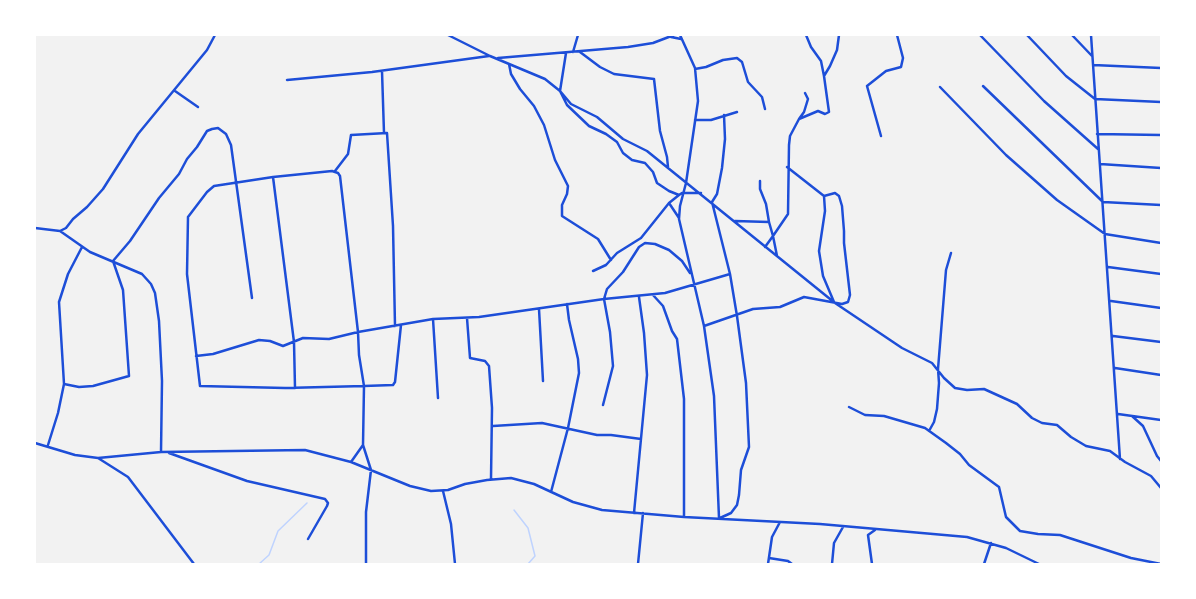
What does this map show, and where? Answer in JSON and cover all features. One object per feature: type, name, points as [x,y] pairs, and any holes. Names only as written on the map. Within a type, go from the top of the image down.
[{"type":"street","points":[[60,231],[66,228],[103,189],[138,134],[175,91],[207,50],[215,35]]},
{"type":"street","points":[[449,35],[490,56],[545,79],[560,91],[571,104],[597,117],[624,139],[647,151],[686,183],[701,193],[765,246],[777,258],[834,303],[902,348],[932,363],[944,378],[955,388],[967,390],[984,389],[1017,404],[1029,416],[1038,422],[1052,423],[1063,428],[1071,437],[1086,446],[1110,451],[1120,459],[1151,476],[1161,488]]},
{"type":"street","points":[[573,52],[578,35]]},
{"type":"street","points":[[661,35],[664,39]]},
{"type":"street","points":[[497,58],[579,52],[650,44],[674,35]]},
{"type":"street","points":[[593,271],[606,265],[617,253],[640,238],[669,203],[680,194],[686,183],[698,101],[695,69],[680,35]]},
{"type":"street","points":[[799,118],[818,111],[825,114],[829,112],[824,76],[820,61],[811,47],[806,35]]},
{"type":"street","points":[[824,76],[837,50],[839,35]]},
{"type":"street","points":[[881,136],[867,86],[886,71],[901,66],[903,58],[897,35]]},
{"type":"street","points":[[980,35],[1044,101],[1099,150]]},
{"type":"street","points":[[1027,35],[1066,76],[1095,99],[1161,102]]},
{"type":"street","points":[[1072,35],[1092,56]]},
{"type":"street","points":[[1091,35],[1111,301],[1120,459]]},
{"type":"street","points":[[670,36],[682,40]]},
{"type":"street","points":[[566,52],[560,91],[567,105],[589,126],[606,134],[617,142],[623,153],[632,160],[645,163],[653,172],[657,183],[669,191],[680,194],[701,193]]},
{"type":"street","points":[[579,52],[600,67],[614,74],[654,79],[660,131],[668,168]]},
{"type":"street","points":[[287,80],[382,71],[490,56]]},
{"type":"street","points":[[695,69],[731,58],[737,58],[742,62],[748,82],[762,97],[765,109]]},
{"type":"street","points":[[508,63],[511,74],[520,89],[534,106],[544,125],[555,160],[568,186],[567,194],[562,205],[562,216],[598,239],[611,260]]},
{"type":"street","points":[[1093,65],[1161,68]]},
{"type":"street","points":[[382,71],[384,133]]},
{"type":"street","points":[[983,86],[1103,202],[1161,205]]},
{"type":"street","points":[[940,87],[1006,155],[1057,200],[1105,234],[1161,243]]},
{"type":"street","points":[[175,91],[198,107]]},
{"type":"street","points":[[765,246],[788,214],[788,167],[790,136],[799,118],[804,112],[808,99],[805,94]]},
{"type":"street","points":[[695,120],[712,120],[736,112]]},
{"type":"street","points":[[719,518],[731,513],[737,505],[741,470],[749,447],[746,383],[737,316],[730,274],[712,202],[717,194],[722,168],[725,139],[724,115]]},
{"type":"street","points":[[113,261],[130,241],[159,198],[179,174],[208,131],[218,128],[226,134],[231,145],[252,298]]},
{"type":"street","points":[[395,326],[394,226],[388,135],[384,133],[351,135],[348,154],[335,171],[273,177],[237,182],[211,188],[188,217],[186,222],[187,274],[199,384],[202,387],[295,388],[394,384],[401,325]]},
{"type":"street","points":[[1098,134],[1161,136]]},
{"type":"street","points":[[1100,164],[1161,168]]},
{"type":"street","points":[[788,167],[824,196]]},
{"type":"street","points":[[335,171],[340,176],[358,332],[359,355],[364,386],[363,445],[371,470],[366,512],[366,564]]},
{"type":"street","points":[[273,177],[294,342],[295,388]]},
{"type":"street","points":[[760,181],[760,189],[766,204],[777,258]]},
{"type":"street","points":[[704,326],[756,309],[780,307],[804,297],[842,304],[848,302],[850,295],[844,244],[842,206],[839,196],[835,193],[824,196]]},
{"type":"street","points":[[680,194],[679,219],[704,326],[715,409],[719,518]]},
{"type":"street","points":[[824,196],[824,211],[819,251],[823,276],[834,303]]},
{"type":"street","points":[[669,203],[679,219]]},
{"type":"street","points":[[734,221],[769,222]]},
{"type":"street","points":[[35,228],[60,231],[82,247],[142,274],[151,284],[155,292],[159,321],[162,373],[161,452]]},
{"type":"street","points":[[603,405],[612,371],[613,358],[604,299],[607,289],[622,272],[641,244],[655,244],[669,250],[682,261],[692,276]]},
{"type":"street","points":[[48,445],[61,403],[64,384],[59,302],[68,274],[82,247]]},
{"type":"street","points":[[929,431],[934,422],[937,409],[939,382],[938,369],[946,270],[951,254]]},
{"type":"street","points":[[64,384],[80,387],[93,386],[129,376],[123,290],[113,261]]},
{"type":"street","points":[[1108,267],[1161,274]]},
{"type":"street","points":[[196,356],[213,354],[259,340],[270,341],[281,346],[303,338],[329,339],[358,332],[433,319],[467,318],[604,299],[653,295],[730,274]]},
{"type":"street","points":[[653,295],[663,306],[672,331],[677,339],[684,399],[684,517]]},
{"type":"street","points":[[634,513],[647,371],[639,297]]},
{"type":"street","points":[[1111,301],[1161,308]]},
{"type":"street","points":[[551,492],[568,428],[579,366],[567,304]]},
{"type":"street","points":[[539,309],[543,381]]},
{"type":"street","points":[[467,318],[470,358],[486,361],[489,366],[493,426],[491,479]]},
{"type":"street","points":[[433,319],[438,398]]},
{"type":"street","points":[[1113,336],[1161,342]]},
{"type":"street","points":[[1115,368],[1161,375]]},
{"type":"street","points":[[849,407],[865,415],[897,419],[929,431],[960,454],[969,465],[999,487],[1006,517],[1020,531],[1060,535],[1131,558],[1161,564]]},
{"type":"street","points":[[1118,414],[1161,420]]},
{"type":"street","points":[[1132,416],[1143,426],[1157,456],[1161,461]]},
{"type":"street","points":[[493,426],[535,423],[568,428],[596,435],[611,435],[641,439]]},
{"type":"street","points":[[35,443],[48,445],[75,455],[98,458],[161,452],[305,450],[351,462],[410,486],[431,491],[442,491],[491,479],[503,478],[523,480],[587,506],[634,513],[843,526],[956,536],[991,543],[1039,564]]},
{"type":"street","points":[[351,462],[363,445]]},
{"type":"street","points":[[167,452],[247,481],[325,499],[328,504],[308,539]]},
{"type":"street","points":[[98,458],[128,477],[194,564]]},
{"type":"street","points":[[442,491],[451,524],[455,564]]},
{"type":"street","points":[[638,564],[643,513]]},
{"type":"street","points":[[768,564],[772,535],[780,522]]},
{"type":"street","points":[[832,564],[834,543],[843,526]]},
{"type":"street","points":[[872,564],[868,535],[876,530]]},
{"type":"street","points":[[984,564],[991,543]]},
{"type":"street","points":[[769,558],[788,561],[792,564]]},
{"type":"waterway","points":[[259,564],[269,555],[278,531],[307,503]]},
{"type":"waterway","points":[[514,510],[528,528],[535,556],[528,564]]}]
